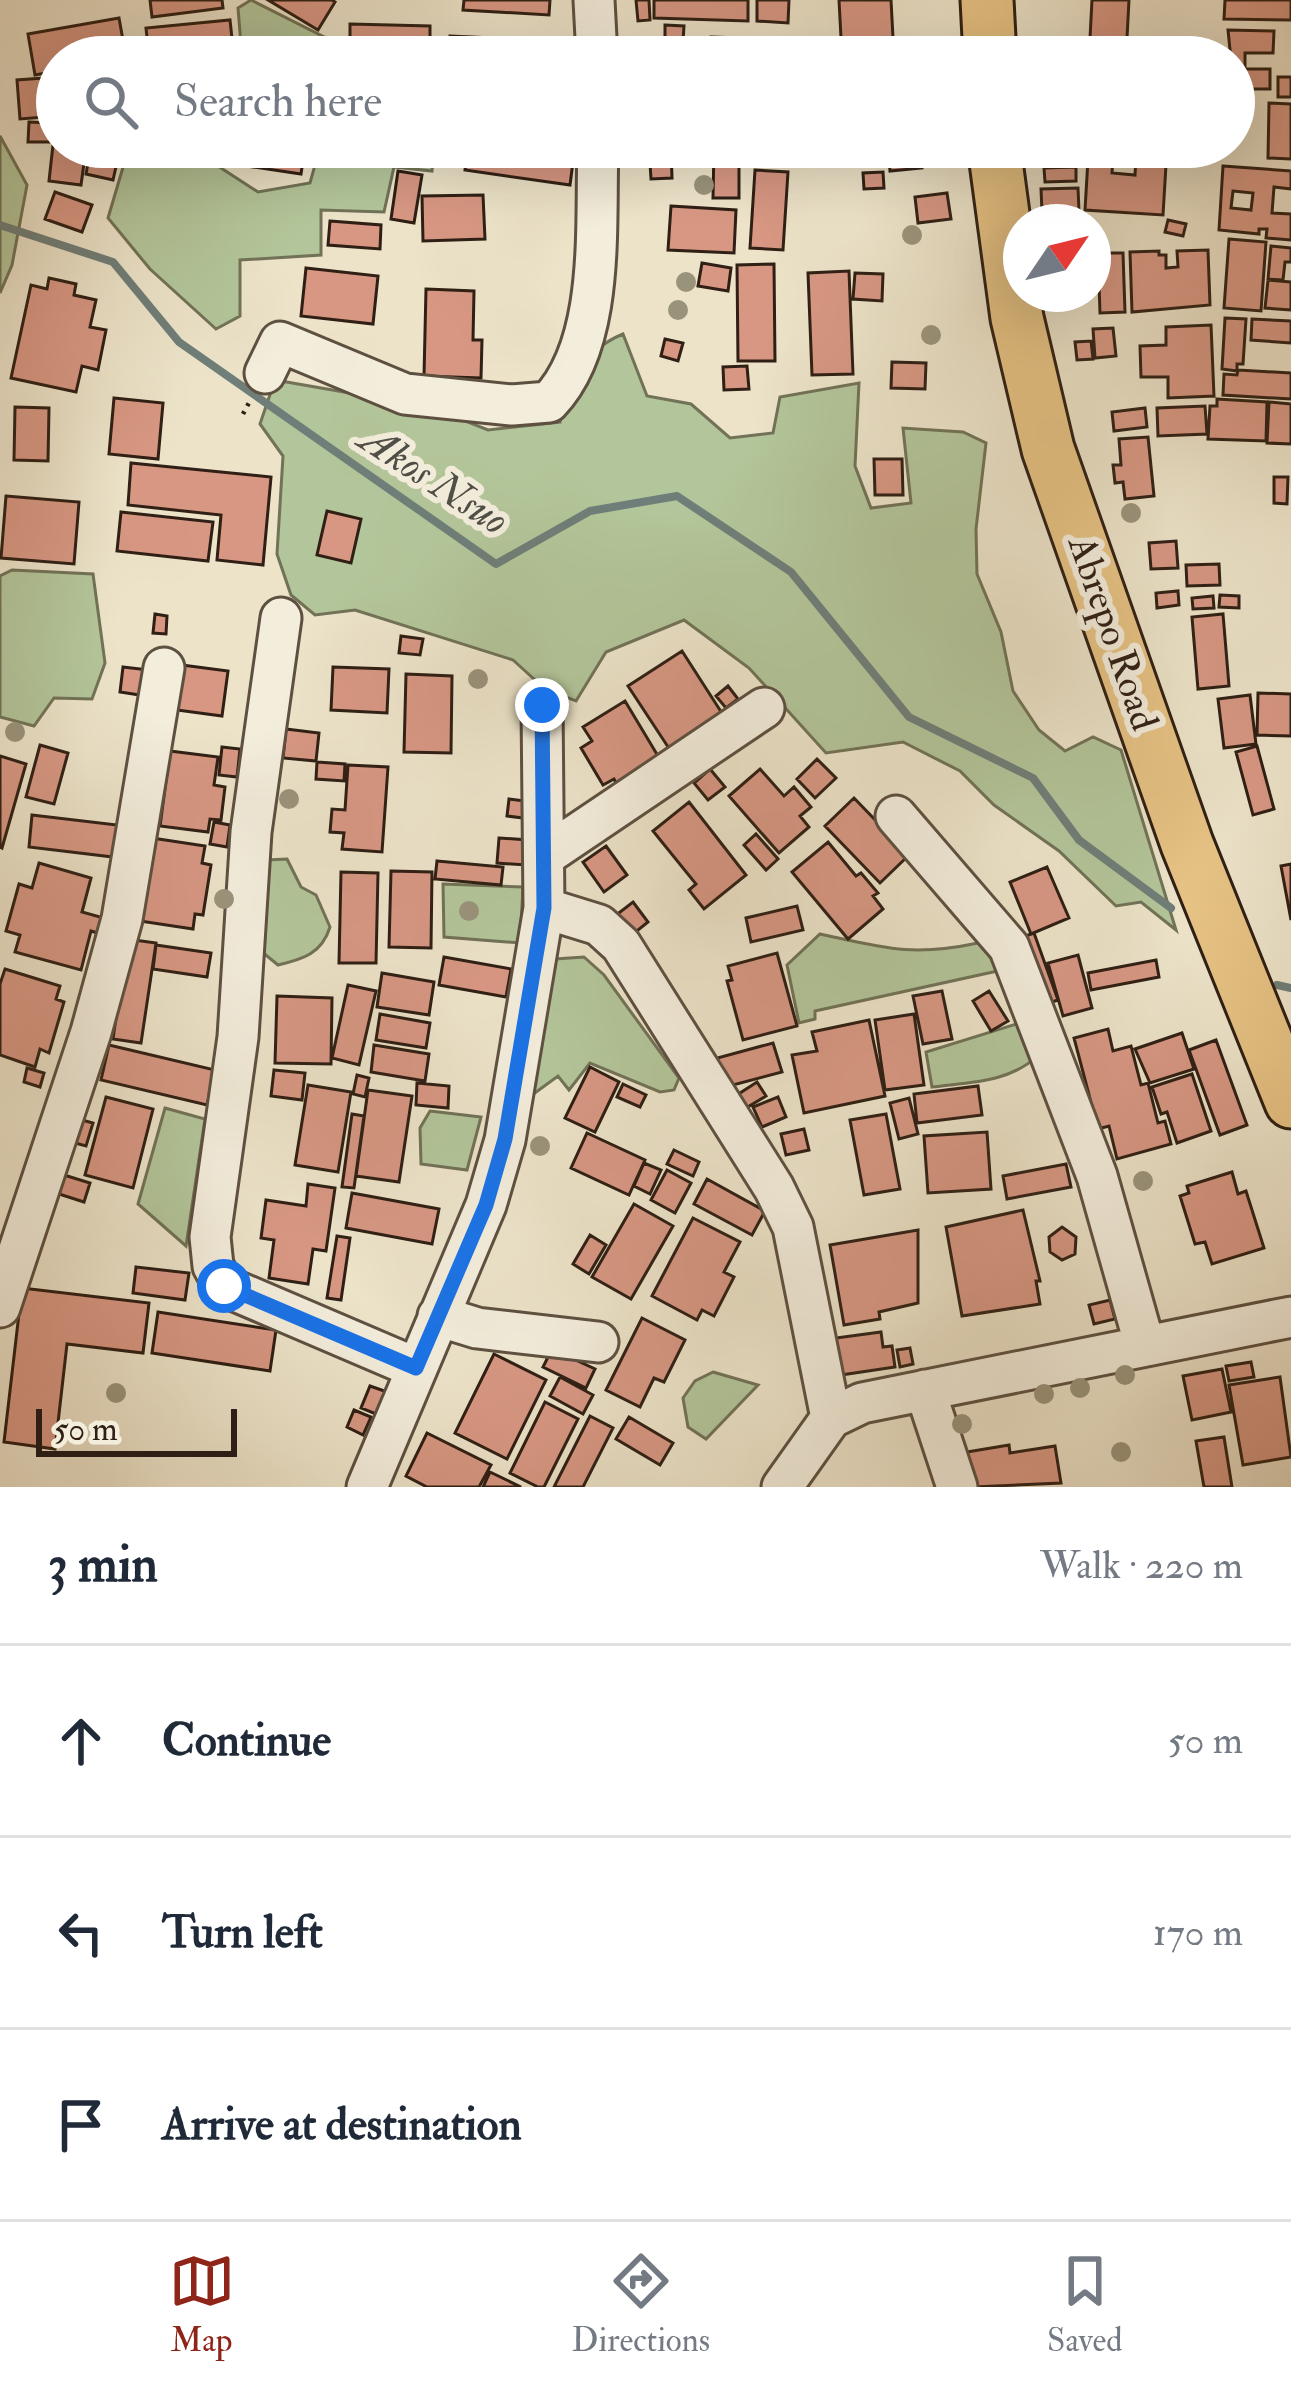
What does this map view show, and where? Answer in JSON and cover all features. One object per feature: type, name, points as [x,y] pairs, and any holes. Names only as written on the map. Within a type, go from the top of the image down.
[{"type":"main road","points":[[987,0],[989,36]]},
{"type":"main road","name":"Abrepo Road","points":[[997,168],[1017,318],[1048,449],[1186,844],[1291,1102]]},
{"type":"street","points":[[594,0],[596,36]]},
{"type":"street","points":[[265,373],[280,341],[405,394],[512,405],[549,402],[578,358],[592,294],[597,168]]},
{"type":"street","points":[[281,618],[251,832],[238,1037],[210,1237],[213,1266],[224,1286],[416,1368]]},
{"type":"street","points":[[1,1297],[92,1032],[122,919],[164,668]]},
{"type":"street","points":[[367,1487],[486,1205],[505,1139],[544,908],[542,705]]},
{"type":"street","points":[[546,855],[764,708]]},
{"type":"street","points":[[896,816],[1010,947],[1097,1176],[1145,1346]]},
{"type":"street","points":[[544,908],[599,925],[621,945],[775,1188],[794,1227],[831,1418]]},
{"type":"street","points":[[438,1316],[478,1328],[598,1342]]},
{"type":"street","points":[[782,1487],[831,1418],[862,1403],[1291,1317]]},
{"type":"street","points":[[925,1390],[957,1487]]},
{"type":"green space","points":[[251,0],[322,36],[240,36],[238,8]]},
{"type":"green space","points":[[0,136],[27,185],[12,265],[0,293]]},
{"type":"green space","points":[[123,168],[221,168],[258,192],[310,183],[314,168],[394,168],[384,212],[321,210],[321,255],[240,260],[240,316],[216,329],[150,269],[108,218]]},
{"type":"green space","points":[[623,334],[647,396],[691,404],[730,438],[773,433],[780,397],[859,383],[855,466],[871,508],[911,503],[903,428],[963,432],[986,443],[976,529],[977,574],[1001,632],[1013,691],[1039,730],[1065,751],[1093,737],[1121,750],[1176,930],[1141,902],[1116,906],[1059,851],[994,805],[960,771],[903,742],[826,753],[749,668],[684,620],[606,652],[576,701],[545,689],[513,660],[355,610],[315,615],[291,595],[277,554],[283,456],[260,424],[275,380],[430,407],[488,430],[560,422],[580,369],[597,349]]},
{"type":"green space","points":[[12,570],[93,574],[105,663],[92,699],[54,698],[34,726],[0,717],[0,576]]},
{"type":"green space","points":[[287,859],[301,887],[316,895],[330,927],[311,954],[278,965],[261,951],[267,860]]},
{"type":"green space","points":[[443,884],[523,887],[520,943],[444,937]]},
{"type":"green space","points":[[820,934],[898,949],[978,943],[1002,970],[815,1011],[815,1019],[799,1023],[787,965]]},
{"type":"green space","points":[[584,957],[604,975],[679,1078],[674,1090],[660,1092],[590,1063],[569,1090],[558,1076],[528,1098],[555,959]]},
{"type":"green space","points":[[1023,1022],[1039,1055],[1027,1064],[989,1080],[932,1087],[926,1052]]},
{"type":"green space","points":[[165,1108],[205,1119],[186,1246],[138,1204]]},
{"type":"green space","points":[[430,1111],[481,1117],[467,1170],[421,1164],[420,1128]]},
{"type":"green space","points":[[713,1372],[758,1385],[706,1439],[688,1427],[683,1398],[695,1381]]},
{"type":"building","points":[[150,0],[222,0],[223,8],[152,17]]},
{"type":"building","points":[[268,0],[332,0],[335,2],[318,30]]},
{"type":"building","points":[[464,0],[550,0],[549,15],[463,10]]},
{"type":"building","points":[[636,0],[649,0],[650,20],[638,21]]},
{"type":"building","points":[[654,0],[748,0],[748,21],[654,18]]},
{"type":"building","points":[[757,0],[789,0],[788,23],[757,21]]},
{"type":"building","points":[[839,0],[891,0],[893,36],[841,36]]},
{"type":"building","points":[[1092,0],[1129,0],[1127,36],[1090,36]]},
{"type":"building","points":[[1225,0],[1291,0],[1291,20],[1224,19]]},
{"type":"building","points":[[119,18],[122,36],[36,36],[35,75],[28,34]]},
{"type":"building","points":[[230,20],[232,36],[147,36],[146,28]]},
{"type":"building","points":[[350,24],[430,26],[430,36],[350,36]]},
{"type":"building","points":[[665,25],[684,26],[683,36],[665,36]]},
{"type":"building","points":[[1228,30],[1274,31],[1273,53],[1255,53],[1255,36],[1229,36]]},
{"type":"building","points":[[1255,69],[1270,69],[1270,89],[1255,89]]},
{"type":"building","points":[[1278,77],[1291,77],[1291,97],[1278,97]]},
{"type":"building","points":[[36,79],[36,118],[20,119],[17,80]]},
{"type":"building","points":[[1269,103],[1291,104],[1291,159],[1268,158]]},
{"type":"building","points":[[29,122],[36,122],[36,142],[28,142]]},
{"type":"building","points":[[50,168],[83,168],[81,185],[49,181]]},
{"type":"building","points":[[87,168],[116,168],[113,180],[86,174]]},
{"type":"building","points":[[260,168],[302,168],[301,174]]},
{"type":"building","points":[[465,168],[572,168],[570,185]]},
{"type":"building","points":[[650,168],[672,168],[672,178],[651,179]]},
{"type":"building","points":[[714,168],[739,168],[739,198],[713,198]]},
{"type":"building","points":[[1044,168],[1076,168],[1076,181],[1045,182]]},
{"type":"building","points":[[1087,168],[1112,168],[1112,173],[1135,175],[1135,168],[1166,168],[1163,215],[1111,212],[1111,204],[1085,204]]},
{"type":"building","points":[[1223,168],[1291,171],[1291,189],[1274,187],[1272,213],[1291,214],[1291,240],[1266,238],[1267,229],[1259,229],[1259,234],[1219,230]],"holes":[[[1233,191],[1253,193],[1251,210],[1231,208]]]},
{"type":"building","points":[[755,170],[788,172],[783,250],[750,248]]},
{"type":"building","points":[[398,171],[422,175],[414,223],[391,219]]},
{"type":"building","points":[[883,172],[884,188],[864,189],[863,173]]},
{"type":"building","points":[[1078,188],[1079,204],[1042,204],[1041,189]]},
{"type":"building","points":[[55,192],[92,205],[82,232],[45,219]]},
{"type":"building","points":[[947,193],[951,219],[918,223],[915,197]]},
{"type":"building","points":[[483,195],[485,239],[423,241],[422,196]]},
{"type":"building","points":[[671,206],[736,210],[734,253],[668,250]]},
{"type":"building","points":[[1168,220],[1186,224],[1183,236],[1165,232]]},
{"type":"building","points":[[330,221],[381,225],[380,249],[328,245]]},
{"type":"building","points":[[1229,239],[1266,242],[1261,311],[1224,308]]},
{"type":"building","points":[[1271,246],[1291,248],[1283,280],[1268,279]]},
{"type":"building","points":[[1208,250],[1210,305],[1132,312],[1130,252],[1159,251],[1166,255],[1166,268],[1178,267],[1177,251]]},
{"type":"building","points":[[1111,253],[1123,253],[1125,312],[1100,313],[1111,312]]},
{"type":"building","points":[[702,263],[731,268],[728,291],[698,286]]},
{"type":"building","points":[[774,264],[775,361],[738,361],[737,265]]},
{"type":"building","points":[[306,268],[378,276],[373,324],[301,316]]},
{"type":"building","points":[[849,271],[853,374],[812,375],[808,273]]},
{"type":"building","points":[[855,273],[883,274],[882,301],[853,299]]},
{"type":"building","points":[[49,278],[76,284],[74,295],[96,300],[90,327],[106,330],[98,370],[82,366],[76,392],[11,378],[31,285],[47,289]]},
{"type":"building","points":[[1268,280],[1291,282],[1291,310],[1265,308]]},
{"type":"building","points":[[426,289],[474,291],[473,340],[482,340],[481,378],[424,376]]},
{"type":"building","points":[[1225,318],[1246,319],[1243,364],[1237,364],[1237,371],[1222,369]]},
{"type":"building","points":[[1252,319],[1291,321],[1291,343],[1251,340]]},
{"type":"building","points":[[1211,325],[1214,396],[1168,398],[1168,377],[1141,377],[1140,346],[1166,345],[1166,327]]},
{"type":"building","points":[[1113,328],[1116,356],[1095,358],[1093,329]]},
{"type":"building","points":[[665,339],[683,343],[678,361],[661,356]]},
{"type":"building","points":[[1091,341],[1093,359],[1077,360],[1075,342]]},
{"type":"building","points":[[892,362],[926,363],[925,389],[891,388]]},
{"type":"building","points":[[747,366],[749,389],[724,390],[723,367]]},
{"type":"building","points":[[1238,370],[1291,373],[1291,399],[1223,395],[1224,374],[1237,375]]},
{"type":"building","points":[[114,398],[163,403],[158,459],[109,454]]},
{"type":"building","points":[[1217,399],[1267,402],[1266,441],[1208,439],[1210,406],[1217,406]]},
{"type":"building","points":[[1269,402],[1291,404],[1291,444],[1267,443]]},
{"type":"building","points":[[1205,406],[1207,434],[1158,436],[1157,408]]},
{"type":"building","points":[[15,407],[49,408],[48,461],[14,460]]},
{"type":"building","points":[[1145,408],[1147,427],[1114,431],[1112,412]]},
{"type":"building","points":[[1148,437],[1154,496],[1125,499],[1123,482],[1115,483],[1113,465],[1121,465],[1119,439]]},
{"type":"building","points":[[874,459],[902,459],[903,495],[875,495]]},
{"type":"building","points":[[131,463],[271,477],[263,565],[217,560],[221,515],[128,505]]},
{"type":"building","points":[[1274,477],[1288,477],[1287,504],[1274,503]]},
{"type":"building","points":[[6,496],[79,502],[74,564],[1,558]]},
{"type":"building","points":[[327,511],[361,519],[351,563],[317,555]]},
{"type":"building","points":[[121,512],[213,522],[208,561],[117,551]]},
{"type":"building","points":[[1176,541],[1178,568],[1151,569],[1149,543]]},
{"type":"building","points":[[1219,564],[1220,585],[1187,586],[1186,565]]},
{"type":"building","points":[[1178,591],[1179,605],[1157,608],[1156,593]]},
{"type":"building","points":[[1220,595],[1239,596],[1239,608],[1219,607]]},
{"type":"building","points":[[1213,596],[1214,608],[1193,609],[1192,598]]},
{"type":"building","points":[[155,614],[167,616],[166,634],[153,633]]},
{"type":"building","points":[[1223,614],[1229,686],[1198,689],[1192,617]]},
{"type":"building","points":[[401,636],[423,639],[420,655],[399,653]]},
{"type":"building","points":[[682,651],[727,721],[674,756],[628,686]]},
{"type":"building","points":[[182,665],[228,671],[222,716],[177,710]]},
{"type":"building","points":[[123,667],[149,670],[146,696],[120,692]]},
{"type":"building","points":[[333,667],[389,669],[387,713],[331,710]]},
{"type":"building","points":[[406,674],[452,676],[451,753],[404,752]]},
{"type":"building","points":[[728,686],[738,699],[726,708],[716,696]]},
{"type":"building","points":[[1258,693],[1291,694],[1291,736],[1257,735]]},
{"type":"building","points":[[1250,695],[1256,744],[1224,748],[1218,699]]},
{"type":"building","points":[[625,701],[664,766],[621,792],[614,779],[603,785],[581,748],[592,741],[583,727]]},
{"type":"building","points":[[286,729],[319,733],[316,761],[283,758]]},
{"type":"building","points":[[40,745],[68,753],[54,804],[26,797]]},
{"type":"building","points":[[1257,746],[1274,809],[1253,815],[1236,752]]},
{"type":"building","points":[[222,747],[240,749],[237,777],[219,775]]},
{"type":"building","points":[[170,751],[218,757],[214,785],[225,787],[221,820],[210,819],[208,832],[160,826]]},
{"type":"building","points":[[0,756],[26,764],[2,848],[0,847]]},
{"type":"building","points":[[817,759],[836,778],[815,798],[797,779]]},
{"type":"building","points":[[317,762],[345,764],[344,781],[316,779]]},
{"type":"building","points":[[348,765],[388,767],[382,852],[342,849],[344,833],[330,832],[332,809],[345,810]]},
{"type":"building","points":[[710,769],[725,787],[708,800],[694,783]]},
{"type":"building","points":[[760,769],[784,796],[794,787],[811,807],[800,816],[809,827],[779,853],[729,796]]},
{"type":"building","points":[[854,798],[909,855],[880,883],[825,826]]},
{"type":"building","points":[[509,799],[525,801],[523,818],[507,816]]},
{"type":"building","points":[[689,802],[746,875],[704,909],[689,890],[696,884],[653,831]]},
{"type":"building","points":[[32,815],[117,825],[113,857],[29,847]]},
{"type":"building","points":[[214,822],[230,825],[227,847],[210,844]]},
{"type":"building","points":[[756,834],[778,859],[766,870],[744,845]]},
{"type":"building","points":[[152,838],[205,846],[202,863],[211,865],[203,915],[195,914],[193,929],[140,921]]},
{"type":"building","points":[[499,838],[528,840],[526,865],[497,863]]},
{"type":"building","points":[[828,842],[856,876],[861,873],[878,893],[873,896],[883,909],[848,939],[792,872]]},
{"type":"building","points":[[606,846],[627,875],[604,892],[583,862]]},
{"type":"building","points":[[437,861],[503,867],[501,885],[435,879]]},
{"type":"building","points":[[39,863],[91,878],[82,912],[111,920],[107,936],[91,931],[81,970],[15,952],[20,935],[6,931],[19,884],[32,888]]},
{"type":"building","points":[[1291,864],[1291,920],[1281,866]]},
{"type":"building","points":[[1047,867],[1069,918],[1031,934],[1010,882]]},
{"type":"building","points":[[391,871],[432,872],[431,948],[389,947]]},
{"type":"building","points":[[341,872],[378,873],[376,963],[339,963]]},
{"type":"building","points":[[633,902],[648,922],[627,939],[611,919]]},
{"type":"building","points":[[797,906],[803,930],[751,942],[746,918]]},
{"type":"building","points":[[1034,933],[1058,1000],[1043,1005],[1020,938]]},
{"type":"building","points":[[127,939],[156,943],[141,1043],[113,1039]]},
{"type":"building","points":[[156,945],[211,953],[207,977],[153,969]]},
{"type":"building","points":[[777,953],[797,1026],[743,1040],[727,981],[732,980],[728,966]]},
{"type":"building","points":[[1078,955],[1092,1008],[1063,1016],[1048,963]]},
{"type":"building","points":[[444,957],[511,969],[506,997],[439,985]]},
{"type":"building","points":[[1156,960],[1159,977],[1091,990],[1088,973]]},
{"type":"building","points":[[5,969],[60,986],[56,999],[64,1002],[49,1053],[40,1049],[35,1067],[0,1055],[0,984]]},
{"type":"building","points":[[382,973],[434,982],[429,1015],[377,1007]]},
{"type":"building","points":[[348,985],[376,991],[359,1065],[332,1058]]},
{"type":"building","points":[[942,991],[952,1039],[923,1044],[913,996]]},
{"type":"building","points":[[989,991],[1008,1021],[991,1031],[973,1001]]},
{"type":"building","points":[[277,996],[332,998],[331,1064],[275,1063]]},
{"type":"building","points":[[380,1014],[430,1023],[426,1048],[376,1040]]},
{"type":"building","points":[[914,1014],[924,1085],[885,1090],[875,1020]]},
{"type":"building","points":[[869,1020],[885,1096],[804,1113],[792,1055],[817,1051],[812,1032]]},
{"type":"building","points":[[1108,1029],[1113,1051],[1131,1046],[1141,1085],[1148,1083],[1158,1123],[1165,1121],[1171,1144],[1117,1159],[1109,1126],[1098,1129],[1074,1038]]},
{"type":"building","points":[[1182,1033],[1194,1069],[1150,1083],[1135,1049]]},
{"type":"building","points":[[1216,1040],[1247,1125],[1220,1135],[1189,1050]]},
{"type":"building","points":[[773,1043],[782,1072],[718,1089],[710,1060]]},
{"type":"building","points":[[109,1045],[215,1070],[207,1105],[101,1080]]},
{"type":"building","points":[[374,1045],[429,1054],[425,1081],[371,1072]]},
{"type":"building","points":[[590,1067],[619,1082],[595,1132],[565,1118]]},
{"type":"building","points":[[27,1068],[44,1073],[40,1087],[24,1082]]},
{"type":"building","points":[[274,1070],[305,1073],[302,1100],[271,1096]]},
{"type":"building","points":[[1192,1074],[1211,1131],[1177,1143],[1152,1087]]},
{"type":"building","points":[[357,1075],[369,1078],[365,1097],[353,1094]]},
{"type":"building","points":[[757,1082],[766,1096],[746,1108],[737,1095]]},
{"type":"building","points":[[417,1083],[449,1086],[448,1108],[416,1105]]},
{"type":"building","points":[[623,1084],[646,1095],[640,1107],[617,1097]]},
{"type":"building","points":[[308,1085],[351,1092],[338,1172],[295,1165]]},
{"type":"building","points":[[978,1086],[982,1115],[917,1123],[914,1094]]},
{"type":"building","points":[[368,1090],[412,1096],[399,1182],[356,1176]]},
{"type":"building","points":[[106,1097],[153,1109],[133,1188],[85,1175]]},
{"type":"building","points":[[778,1097],[786,1117],[762,1127],[753,1107]]},
{"type":"building","points":[[909,1098],[918,1134],[899,1139],[890,1103]]},
{"type":"building","points":[[352,1114],[364,1116],[354,1188],[342,1187]]},
{"type":"building","points":[[886,1114],[900,1189],[864,1195],[850,1120]]},
{"type":"building","points":[[82,1120],[93,1123],[86,1146],[75,1143]]},
{"type":"building","points":[[804,1129],[809,1150],[786,1155],[781,1134]]},
{"type":"building","points":[[987,1132],[991,1189],[928,1193],[924,1136]]},
{"type":"building","points":[[587,1133],[645,1160],[629,1195],[571,1168]]},
{"type":"building","points":[[674,1150],[699,1162],[693,1176],[667,1164]]},
{"type":"building","points":[[644,1163],[661,1170],[650,1194],[634,1186]]},
{"type":"building","points":[[1066,1164],[1071,1187],[1007,1199],[1003,1176]]},
{"type":"building","points":[[667,1170],[691,1183],[675,1213],[651,1200]]},
{"type":"building","points":[[1232,1172],[1238,1194],[1246,1191],[1264,1248],[1212,1264],[1205,1242],[1195,1244],[1180,1196],[1189,1193],[1187,1186]]},
{"type":"building","points":[[64,1175],[90,1183],[84,1202],[59,1194]]},
{"type":"building","points":[[707,1179],[765,1211],[752,1235],[694,1204]]},
{"type":"building","points":[[308,1184],[335,1188],[326,1251],[313,1249],[308,1284],[269,1278],[274,1240],[261,1238],[266,1200],[306,1206]]},
{"type":"building","points":[[352,1193],[439,1209],[432,1244],[346,1228]]},
{"type":"building","points":[[634,1204],[673,1226],[631,1299],[592,1277]]},
{"type":"building","points":[[1023,1210],[1040,1281],[1036,1281],[1040,1304],[962,1316],[946,1227]]},
{"type":"building","points":[[693,1218],[740,1242],[724,1272],[734,1277],[714,1316],[702,1310],[697,1320],[652,1296]]},
{"type":"building","points":[[1062,1227],[1076,1237],[1075,1254],[1062,1260],[1050,1252],[1049,1237]]},
{"type":"building","points":[[918,1230],[918,1303],[879,1312],[880,1319],[844,1325],[830,1245]]},
{"type":"building","points":[[590,1235],[606,1245],[589,1274],[573,1264]]},
{"type":"building","points":[[337,1236],[350,1238],[341,1300],[327,1298]]},
{"type":"building","points":[[136,1267],[189,1273],[185,1300],[133,1293]]},
{"type":"building","points":[[22,1288],[149,1303],[143,1353],[67,1344],[55,1449],[4,1442]]},
{"type":"building","points":[[1110,1300],[1115,1319],[1094,1324],[1089,1305]]},
{"type":"building","points":[[158,1312],[276,1330],[270,1371],[152,1353]]},
{"type":"building","points":[[642,1318],[685,1340],[664,1382],[654,1378],[640,1407],[606,1390]]},
{"type":"building","points":[[881,1332],[883,1347],[892,1346],[895,1367],[841,1375],[836,1338]]},
{"type":"building","points":[[910,1348],[913,1364],[900,1367],[897,1350]]},
{"type":"building","points":[[552,1349],[595,1369],[586,1388],[543,1367]]},
{"type":"building","points":[[494,1354],[546,1380],[507,1459],[455,1433]]},
{"type":"building","points":[[1251,1362],[1254,1377],[1229,1381],[1226,1366]]},
{"type":"building","points":[[1222,1369],[1231,1412],[1192,1420],[1183,1376]]},
{"type":"building","points":[[560,1377],[593,1395],[583,1414],[550,1396]]},
{"type":"building","points":[[1280,1377],[1291,1457],[1243,1465],[1229,1385]]},
{"type":"building","points":[[370,1386],[390,1393],[381,1416],[361,1408]]},
{"type":"building","points":[[545,1402],[578,1419],[544,1487],[538,1487],[510,1473]]},
{"type":"building","points":[[354,1410],[371,1417],[363,1435],[347,1427]]},
{"type":"building","points":[[590,1416],[613,1428],[583,1487],[554,1487]]},
{"type":"building","points":[[629,1417],[673,1443],[660,1465],[616,1439]]},
{"type":"building","points":[[427,1433],[491,1465],[479,1487],[427,1487],[406,1476]]},
{"type":"building","points":[[1224,1437],[1232,1487],[1204,1487],[1196,1441]]},
{"type":"building","points":[[1009,1445],[1010,1453],[1055,1446],[1061,1483],[973,1487],[967,1452]]},
{"type":"building","points":[[490,1472],[521,1487],[483,1487]]},
{"type":"waterway","name":"Akos Nsuo","points":[[0,225],[113,262],[179,342],[496,564],[590,511],[677,496],[791,572],[909,717],[1033,778],[1079,840],[1171,908]]},
{"type":"waterway","name":"Akos Nsuo","points":[[1277,985],[1291,988]]},
{"type":"route","points":[[224,1286],[416,1368],[486,1205],[505,1139],[544,908],[542,705]]}]
